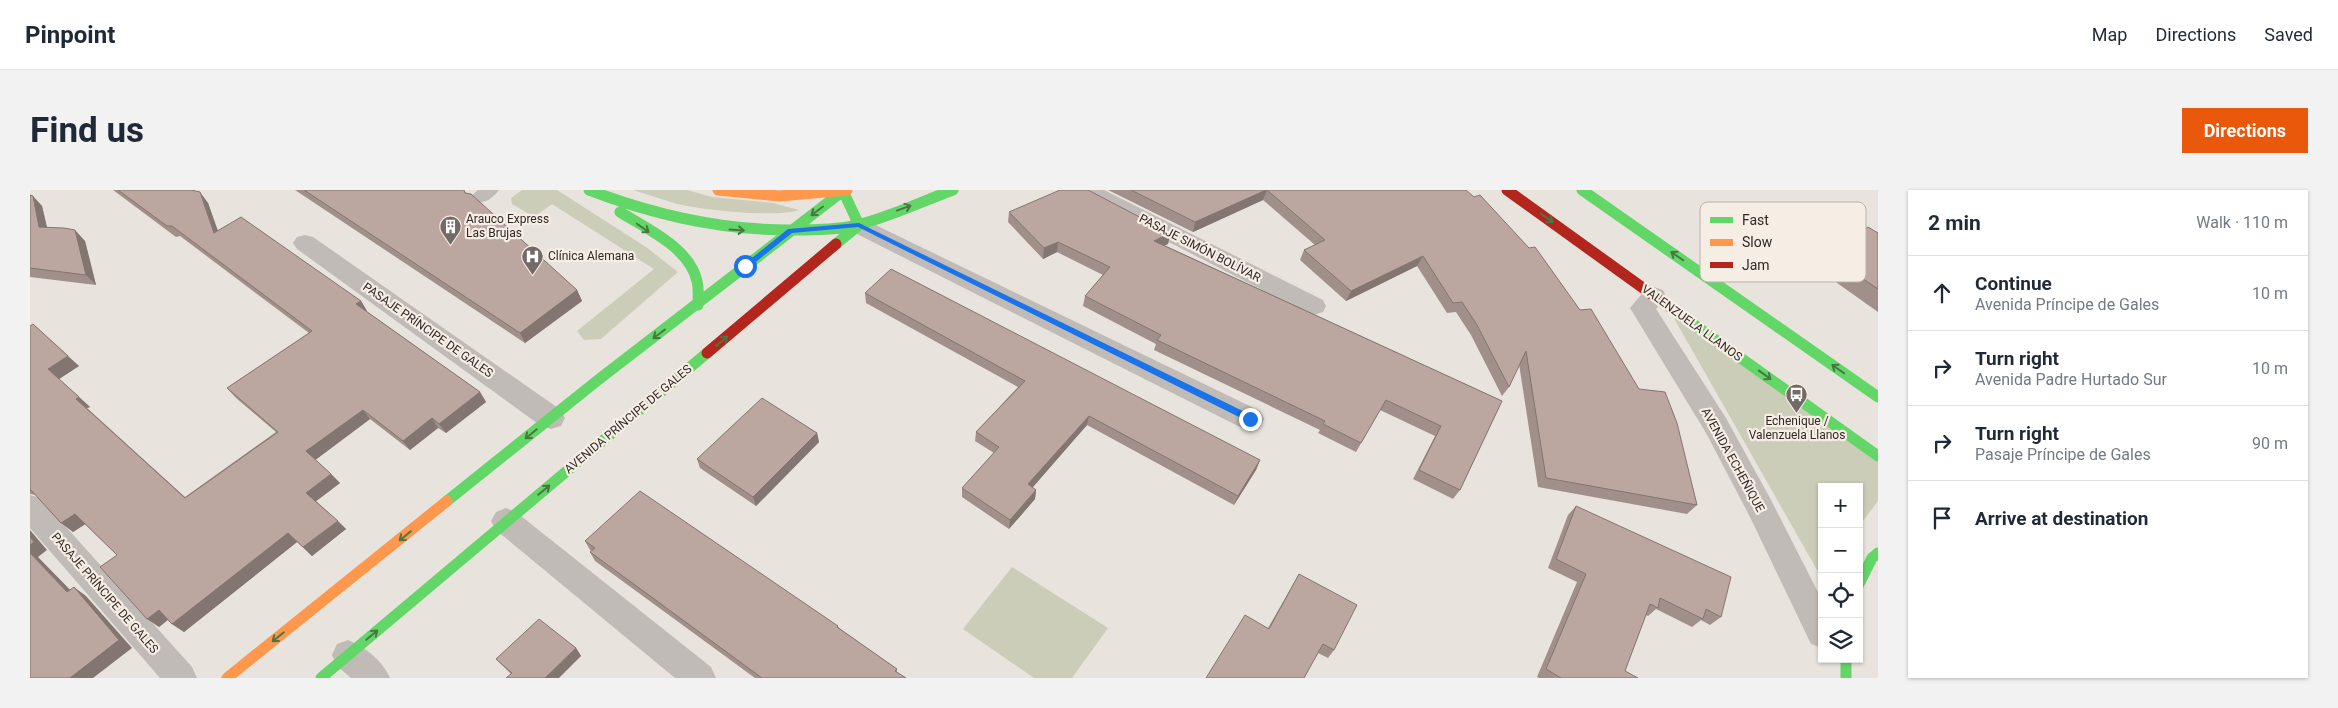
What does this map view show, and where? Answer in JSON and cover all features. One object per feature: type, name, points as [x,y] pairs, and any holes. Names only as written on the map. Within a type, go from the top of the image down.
[{"type":"main road","points":[[589,190],[635,209],[696,225],[744,230],[790,231],[859,225],[845,191]]},
{"type":"main road","points":[[589,190],[676,250],[691,267],[696,278],[698,304]]},
{"type":"main road","points":[[718,190],[779,196],[845,191]]},
{"type":"main road","name":"AVENIDA PRÍNCIPE DE GALES","points":[[321,678],[859,225],[953,190]]},
{"type":"main road","name":"VALENZUELA LLANOS","points":[[1507,190],[1878,456]]},
{"type":"main road","points":[[1582,190],[1700,273]]},
{"type":"main road","points":[[227,678],[551,418],[790,231],[845,191]]},
{"type":"main road","points":[[1714,282],[1878,397]]},
{"type":"main road","points":[[1863,576],[1872,558],[1878,553]]},
{"type":"main road","points":[[1844,678],[1846,663]]},
{"type":"street","name":"PASAJE SIMÓN BOLÍVAR","points":[[1085,190],[1314,306]]},
{"type":"street","points":[[859,225],[1250,419]]},
{"type":"street","name":"PASAJE PRÍNCIPE DE GALES","points":[[305,243],[551,418]]},
{"type":"street","name":"AVENIDA ECHEÑIQUE","points":[[1654,296],[1642,308],[1663,338],[1722,440],[1782,550],[1818,626]]},
{"type":"street","name":"PASAJE PRÍNCIPE DE GALES","points":[[30,507],[181,678]]},
{"type":"street","points":[[506,522],[700,678]]},
{"type":"street","points":[[348,655],[374,678]]},
{"type":"street","points":[[1836,663],[1844,678]]},
{"type":"green space","points":[[522,190],[557,190],[646,247],[678,272],[601,339],[584,340],[577,331],[654,269],[552,204],[534,217],[512,204],[511,198]]},
{"type":"green space","points":[[633,190],[687,190],[712,197],[773,203],[799,210],[756,213],[719,210],[686,206]]},
{"type":"green space","points":[[1671,313],[1878,457],[1878,501],[1863,521],[1863,483],[1818,483],[1818,572]]},
{"type":"green space","points":[[1012,567],[1108,628],[1072,678],[1034,678],[963,629]]},
{"type":"building","points":[[118,190],[191,190],[200,192],[214,233],[241,217],[361,301],[356,304],[480,392],[439,424],[432,418],[403,441],[363,410],[306,451],[331,474],[306,493],[338,521],[303,547],[288,533],[172,624],[159,610],[147,619],[100,567],[117,555],[75,514],[61,523],[30,489],[30,326],[33,324],[68,356],[48,369],[79,397],[76,399],[185,498],[278,432],[227,388],[312,331],[172,226],[167,226]]},
{"type":"building","name":"Arauco Express Las Brujas","points":[[304,190],[464,190],[465,193],[471,194],[577,290],[520,333]]},
{"type":"building","points":[[1060,190],[1088,190],[1170,233],[1154,241],[1502,401],[1460,490],[1419,470],[1441,426],[1386,400],[1361,443],[1323,424],[1325,421],[1157,340],[1161,335],[1085,296],[1110,267],[1058,242],[1044,248],[1009,212]]},
{"type":"building","points":[[1131,190],[1266,190],[1195,222]]},
{"type":"building","points":[[1267,190],[1466,190],[1474,197],[1480,195],[1529,248],[1535,247],[1580,310],[1591,309],[1639,389],[1665,392],[1677,423],[1697,505],[1546,478],[1526,351],[1509,387],[1477,325],[1462,302],[1453,303],[1423,256],[1351,291],[1304,250],[1325,240]]},
{"type":"building","points":[[30,195],[33,196],[39,227],[75,230],[86,275],[30,268]]},
{"type":"building","points":[[1868,227],[1878,233],[1878,289],[1866,281],[1866,228]]},
{"type":"building","points":[[891,269],[1260,460],[1238,496],[1089,416],[1028,484],[1036,490],[1010,520],[962,488],[999,447],[976,432],[1025,381],[865,293]]},
{"type":"building","points":[[762,398],[817,433],[753,497],[697,459]]},
{"type":"building","points":[[640,491],[838,626],[897,669],[895,671],[906,678],[762,678],[590,552],[595,548],[585,541]]},
{"type":"building","points":[[1576,506],[1731,577],[1721,617],[1706,609],[1703,619],[1660,598],[1658,608],[1650,604],[1625,671],[1638,678],[1561,678],[1546,669],[1586,574],[1556,559]]},
{"type":"building","points":[[30,537],[34,542],[30,545]]},
{"type":"building","points":[[30,553],[67,592],[74,587],[119,640],[70,678],[30,678]]},
{"type":"building","points":[[1299,574],[1357,605],[1334,650],[1323,644],[1304,678],[1206,678],[1245,615],[1269,629]]},
{"type":"building","points":[[539,619],[576,648],[545,678],[506,678],[512,673],[496,659]]},
{"type":"traffic: fast","points":[[589,190],[640,208],[692,222],[745,229],[772,230],[826,230],[853,226],[866,223],[953,190]]},
{"type":"traffic: fast","points":[[1582,190],[1700,273]]},
{"type":"traffic: fast","points":[[447,501],[598,380],[843,191],[859,225],[836,244]]},
{"type":"traffic: fast","points":[[620,212],[653,232],[683,257],[691,267],[696,278],[698,305]]},
{"type":"traffic: fast","points":[[1714,282],[1878,397]]},
{"type":"traffic: fast","points":[[1668,306],[1878,456]]},
{"type":"traffic: fast","points":[[321,678],[707,353]]},
{"type":"traffic: fast","points":[[1863,576],[1872,558],[1878,553]]},
{"type":"traffic: fast","points":[[1846,663],[1846,678]]},
{"type":"traffic: slow","points":[[718,190],[779,196],[847,190]]},
{"type":"traffic: slow","points":[[227,678],[447,501]]},
{"type":"traffic: jam","points":[[1507,190],[1668,306]]},
{"type":"traffic: jam","points":[[707,353],[836,244]]},
{"type":"place","name":"Arauco Express Las Brujas","points":[[450,245]]},
{"type":"place","name":"Clínica Alemana","points":[[532,275]]},
{"type":"place","name":"Echenique / Valenzuela Llanos","points":[[1797,413]]},
{"type":"route","points":[[745,266],[790,231],[859,225],[1250,419]]}]
